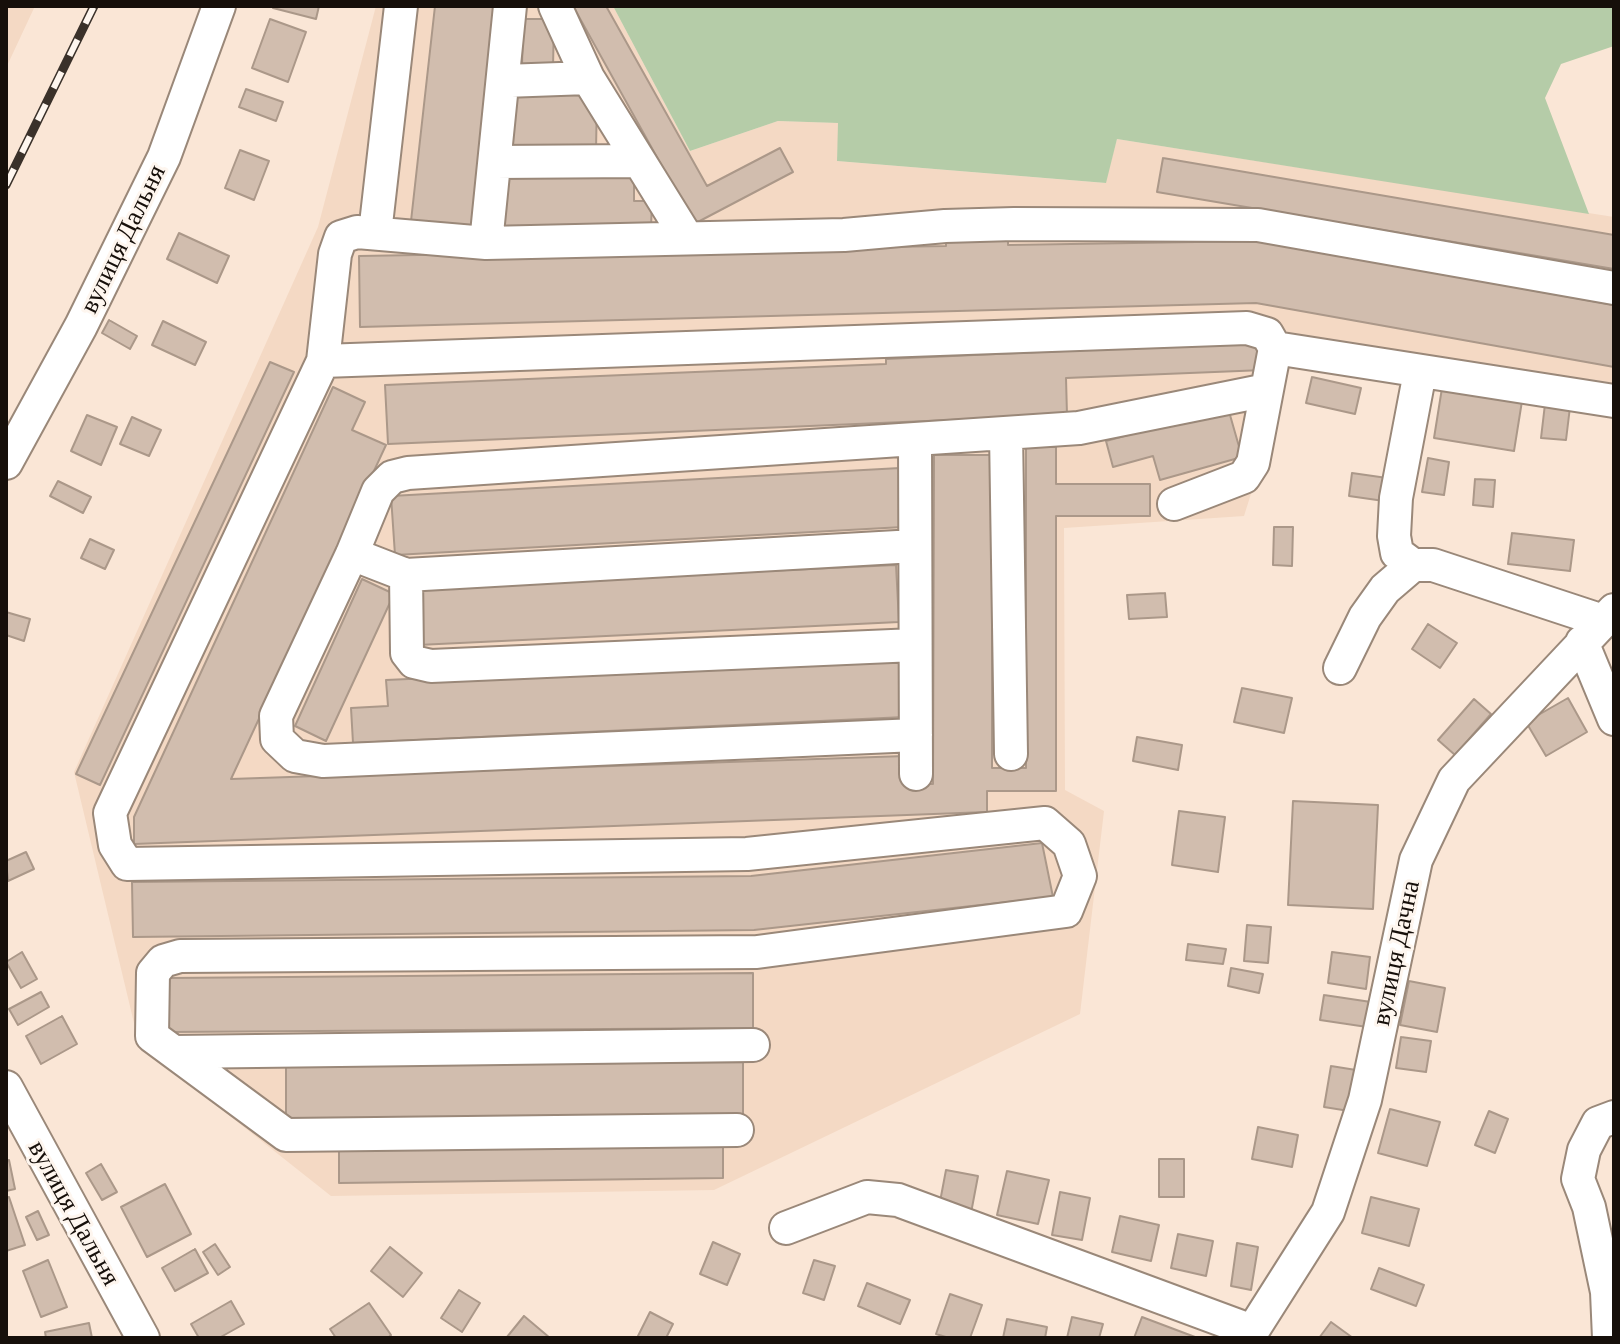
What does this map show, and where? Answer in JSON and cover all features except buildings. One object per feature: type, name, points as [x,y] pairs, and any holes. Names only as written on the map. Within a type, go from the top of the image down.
[{"type":"street","name":"вулиця Дальня","points":[[6,463],[81,326],[164,157],[219,6]]},
{"type":"street","points":[[375,233],[401,6]]},
{"type":"street","points":[[486,243],[510,6]]},
{"type":"street","points":[[555,6],[588,78],[687,238]]},
{"type":"street","points":[[504,81],[588,78]]},
{"type":"street","points":[[495,162],[639,161]]},
{"type":"street","points":[[737,1130],[286,1135],[152,1036],[153,973],[163,961],[180,956],[757,952],[1066,911],[1080,876],[1069,844],[1045,823],[747,854],[127,864],[115,845],[110,813],[323,361],[335,254],[341,237],[357,232],[486,243],[844,235],[945,226],[1014,224],[1258,225],[1614,288]]},
{"type":"street","points":[[323,361],[1247,328],[1267,334],[1275,348],[1253,463],[1244,477],[1174,504]]},
{"type":"street","points":[[1275,348],[1614,401]]},
{"type":"street","points":[[1420,372],[1396,498],[1394,536],[1397,553],[1413,565],[1433,565],[1600,624],[1614,719]]},
{"type":"street","points":[[916,735],[323,761],[295,756],[277,739],[276,716],[378,491],[392,477],[408,473],[1079,428],[1267,390]]},
{"type":"street","points":[[1006,433],[1011,754]]},
{"type":"street","points":[[915,440],[916,774]]},
{"type":"street","points":[[352,554],[406,575],[915,546]]},
{"type":"street","points":[[1340,668],[1365,617],[1385,589],[1413,565]]},
{"type":"street","points":[[406,575],[407,653],[414,662],[431,666],[915,645]]},
{"type":"street","name":"вулиця Дачна","points":[[1250,1334],[1328,1212],[1365,1100],[1416,860],[1454,780],[1600,624]]},
{"type":"street","points":[[174,1052],[753,1045]]},
{"type":"street","name":"вулиця Дальня","points":[[6,1087],[143,1338]]},
{"type":"street","points":[[1609,1338],[1607,1292],[1589,1207],[1578,1179],[1584,1150],[1598,1123],[1614,1117]]},
{"type":"street","points":[[786,1228],[867,1197],[898,1200],[1250,1334]]},
{"type":"shaded area","points":[[6,6],[35,6],[6,68]]},
{"type":"shaded area","points":[[376,6],[613,6],[690,151],[778,121],[839,123],[837,161],[1105,183],[1117,139],[1614,217],[1614,383],[1300,337],[1244,516],[1064,528],[1065,790],[1104,811],[1080,1014],[714,1190],[331,1196],[139,1044],[74,772],[318,227]]},
{"type":"green space","points":[[613,6],[1614,6],[1614,46],[1561,64],[1545,98],[1589,214],[1117,139],[1106,183],[837,161],[838,123],[778,121],[690,151]]},
{"type":"railway","points":[[6,185],[94,6]]}]
